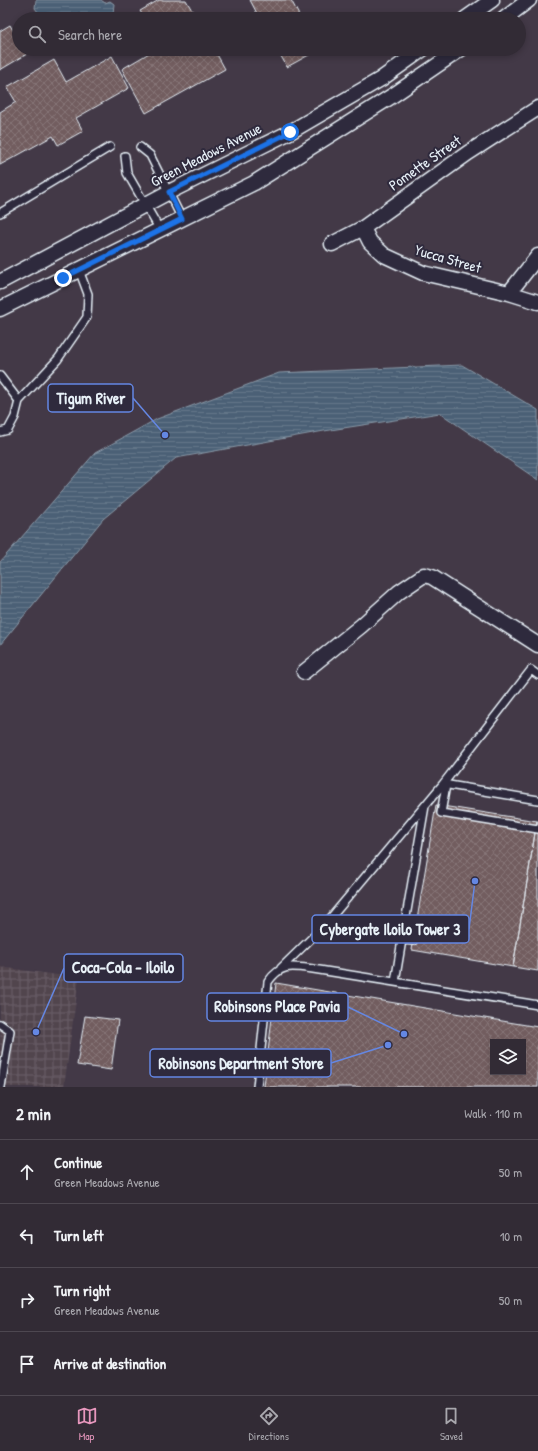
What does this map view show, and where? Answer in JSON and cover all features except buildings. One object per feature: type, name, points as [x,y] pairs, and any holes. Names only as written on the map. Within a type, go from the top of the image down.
[{"type":"street","points":[[475,12],[492,0]]},
{"type":"street","points":[[514,12],[530,0]]},
{"type":"street","name":"Green Meadows Avenue","points":[[0,282],[169,192],[290,132],[381,79],[413,56]]},
{"type":"street","points":[[0,309],[254,184],[392,96],[451,56]]},
{"type":"street","name":"Pomette Street","points":[[332,244],[364,228],[468,153],[538,108]]},
{"type":"street","name":"Yucca Street","points":[[364,228],[370,242],[384,255],[423,273],[509,293],[538,302]]},
{"type":"street","points":[[509,293],[538,256]]},
{"type":"street","points":[[304,672],[361,626],[399,592],[424,575],[432,577],[538,645]]},
{"type":"lane","points":[[0,213],[110,147]]},
{"type":"lane","points":[[140,147],[150,155],[182,219]]},
{"type":"lane","points":[[125,156],[127,173],[160,230]]},
{"type":"lane","points":[[0,432],[8,430],[15,417],[19,401],[58,358],[87,317],[88,294],[79,270]]},
{"type":"lane","points":[[0,376],[19,401]]},
{"type":"lane","points":[[257,1087],[268,982],[274,973],[323,927],[445,784],[531,670],[538,675]]},
{"type":"lane","points":[[445,784],[538,800]]},
{"type":"lane","points":[[445,784],[441,813],[538,829]]},
{"type":"lane","points":[[395,982],[425,806]]},
{"type":"lane","points":[[402,940],[413,941]]},
{"type":"lane","points":[[281,968],[296,967],[538,1005]]},
{"type":"lane","points":[[0,1024],[10,1031],[1,1087]]},
{"type":"shaded area","points":[[0,967],[79,978],[64,1087],[0,1087]]},
{"type":"water","points":[[36,0],[101,0],[105,3],[110,1],[114,4],[113,12],[38,12],[35,8]]},
{"type":"water","points":[[462,365],[538,410],[538,480],[440,413],[324,431],[176,458],[103,519],[0,645],[0,562],[95,453],[157,419],[279,373]]},
{"type":"place","name":"Tigum River","points":[[165,435]]},
{"type":"place","name":"Cybergate Iloilo Tower 3","points":[[475,881]]},
{"type":"place","name":"Coca-Cola - Iloilo","points":[[36,1032]]},
{"type":"place","name":"Robinsons Place Pavia","points":[[404,1034]]},
{"type":"place","name":"Robinsons Department Store","points":[[388,1045]]},
{"type":"route","points":[[63,278],[182,219],[169,192],[290,132]]}]
